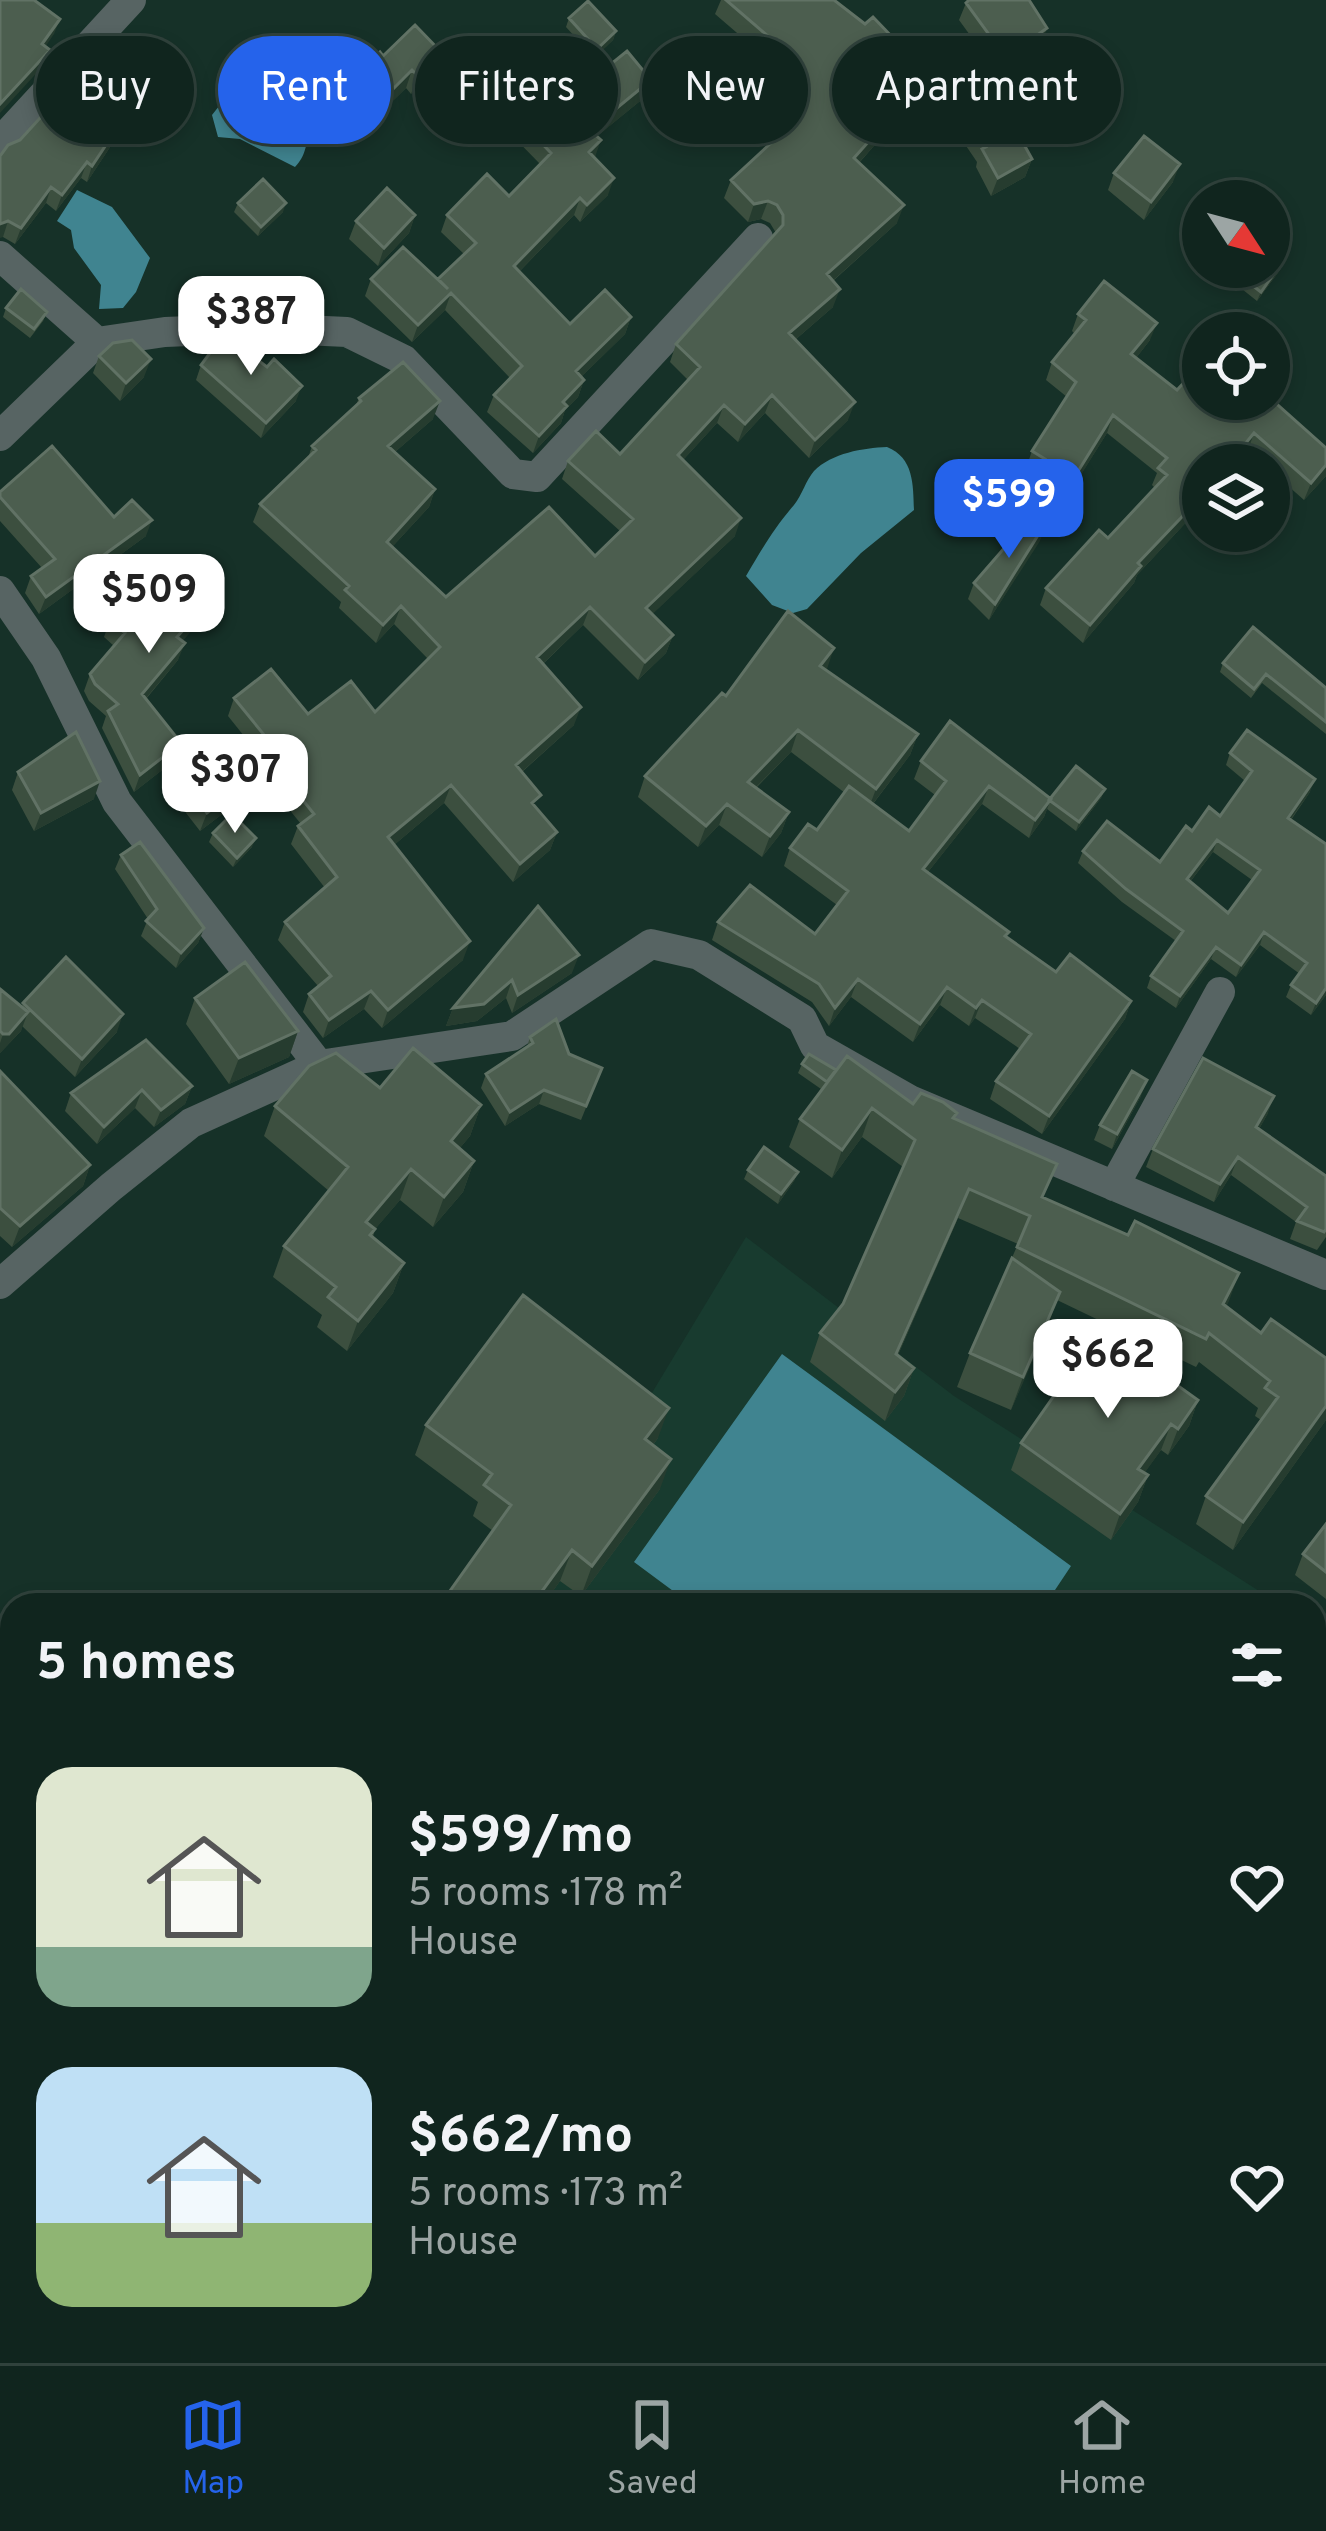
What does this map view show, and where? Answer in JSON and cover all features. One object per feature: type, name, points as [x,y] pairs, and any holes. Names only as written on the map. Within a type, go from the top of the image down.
[{"type":"street","points":[[0,142],[131,0]]},
{"type":"street","points":[[0,436],[97,342],[165,332],[260,328],[347,332],[404,360],[513,474],[537,477],[758,238]]},
{"type":"street","points":[[0,256],[97,342]]},
{"type":"street","points":[[0,590],[46,658],[118,802],[319,1065]]},
{"type":"street","points":[[0,1284],[103,1179],[191,1124],[319,1065],[512,1036],[651,944],[700,955],[802,1019],[815,1046],[910,1100],[1326,1275]]},
{"type":"street","points":[[1114,1186],[1220,992]]},
{"type":"shaded area","points":[[746,1237],[954,1396],[1262,1593],[531,1593]]},
{"type":"water","points":[[250,144],[307,144],[295,167]]},
{"type":"water","points":[[77,190],[112,207],[150,258],[136,292],[123,308],[99,309],[101,285],[74,248],[71,230],[57,221]]},
{"type":"water","points":[[887,447],[907,465],[914,510],[861,553],[807,609],[793,613],[772,605],[746,576],[811,475],[839,456]]},
{"type":"water","points":[[782,1354],[1071,1566],[1053,1593],[676,1593],[634,1562]]},
{"type":"building","points":[[0,0],[34,0],[60,19],[48,36],[36,36],[36,65],[0,104]]},
{"type":"building","points":[[726,0],[834,0],[865,24],[873,17],[891,36],[832,36],[832,144],[866,144],[854,158],[904,205],[827,274],[840,289],[789,333],[855,402],[815,440],[772,395],[745,424],[724,405],[678,455],[741,518],[646,608],[673,635],[645,662],[590,607],[537,657],[581,707],[516,765],[541,795],[532,803],[557,832],[520,864],[451,785],[388,837],[470,941],[388,1010],[371,991],[329,1020],[309,994],[331,976],[285,922],[337,877],[298,826],[314,814],[273,763],[207,813],[192,786],[217,765],[222,771],[265,736],[234,698],[271,669],[308,714],[351,681],[375,712],[440,647],[401,606],[383,625],[345,590],[349,586],[260,504],[316,450],[312,446],[359,398],[403,362],[440,401],[388,446],[435,489],[387,542],[446,597],[549,507],[595,556],[633,519],[568,461],[596,431],[620,454],[700,367],[676,344],[783,225],[777,205],[768,201],[754,204],[731,180],[770,144],[808,144],[808,36],[768,36]]},
{"type":"building","points":[[1029,0],[1047,28],[1036,36],[990,36],[966,3]]},
{"type":"building","points":[[588,1],[616,31],[611,36],[585,36],[569,18]]},
{"type":"building","points":[[415,25],[426,36],[415,36],[415,73],[412,70],[391,91],[391,48]]},
{"type":"building","points":[[627,51],[642,69],[642,87],[618,107],[618,58]]},
{"type":"building","points":[[36,122],[36,144],[107,144],[62,195],[51,187],[21,228],[8,221],[0,224],[0,156]]},
{"type":"building","points":[[1144,136],[1180,164],[1151,202],[1114,173]]},
{"type":"building","points":[[542,144],[597,144],[589,152],[614,178],[587,205],[580,198],[514,266],[570,324],[605,290],[631,317],[576,371],[584,380],[539,436],[494,395],[522,366],[451,293],[418,325],[371,279],[403,247],[448,289],[438,279],[476,243],[447,215],[487,174],[509,196],[551,153]]},
{"type":"building","points":[[984,144],[1024,144],[1032,159],[998,178],[982,149]]},
{"type":"building","points":[[263,179],[286,203],[261,227],[238,203]]},
{"type":"building","points":[[387,188],[415,215],[384,248],[356,221]]},
{"type":"building","points":[[1104,281],[1157,323],[1131,354],[1177,390],[1182,385],[1182,420],[1290,420],[1290,416],[1326,448],[1326,465],[1311,483],[1290,465],[1290,444],[1267,444],[1254,433],[1245,444],[1182,444],[1182,517],[1090,625],[1046,588],[1099,530],[1108,538],[1167,475],[1158,468],[1167,458],[1113,415],[1049,518],[1019,500],[1045,459],[1032,451],[1076,382],[1052,362],[1086,320],[1078,314]]},
{"type":"building","points":[[21,289],[47,312],[34,329],[6,308]]},
{"type":"building","points":[[224,334],[267,367],[274,359],[302,386],[266,423],[201,365]]},
{"type":"building","points":[[132,340],[151,359],[126,383],[99,356],[113,343]]},
{"type":"building","points":[[52,446],[114,517],[132,500],[152,520],[46,597],[31,576],[55,559],[0,492]]},
{"type":"building","points":[[1033,515],[1045,524],[995,604],[974,583]]},
{"type":"building","points":[[165,557],[179,571],[186,565],[217,592],[177,637],[185,643],[142,694],[181,743],[140,775],[108,711],[118,704],[90,674],[125,633],[110,620]]},
{"type":"building","points":[[788,611],[834,648],[820,666],[918,734],[876,789],[798,730],[748,782],[789,812],[770,836],[727,804],[706,826],[645,776],[722,693],[726,696]]},
{"type":"building","points":[[1253,627],[1326,688],[1326,722],[1266,674],[1254,689],[1223,663]]},
{"type":"building","points":[[950,721],[1051,799],[1035,820],[989,786],[923,869],[1056,972],[1070,954],[1131,1001],[1049,1116],[996,1081],[1031,1034],[982,1000],[976,1008],[947,987],[920,1024],[858,979],[835,1008],[819,984],[718,922],[750,885],[815,934],[848,891],[790,848],[808,824],[817,830],[849,786],[909,831],[946,781],[921,761]]},
{"type":"building","points":[[1247,730],[1315,779],[1288,818],[1326,844],[1326,988],[1316,1003],[1291,985],[1307,963],[1264,932],[1241,965],[1216,947],[1180,996],[1151,976],[1183,931],[1083,851],[1107,821],[1160,862],[1186,826],[1192,831],[1209,807],[1220,816],[1252,771],[1230,753]],"holes":[[[1217,840],[1260,870],[1228,913],[1187,879]]]},
{"type":"building","points":[[76,732],[100,781],[41,813],[18,772]]},
{"type":"building","points":[[1076,766],[1105,789],[1079,822],[1049,800]]},
{"type":"building","points":[[232,814],[256,838],[237,858],[213,833]]},
{"type":"building","points":[[140,842],[204,928],[181,953],[146,921],[157,909],[121,855]]},
{"type":"building","points":[[538,906],[579,955],[518,995],[512,980],[484,1004],[453,1008]]},
{"type":"building","points":[[66,957],[123,1014],[82,1059],[23,1003]]},
{"type":"building","points":[[245,962],[298,1031],[239,1058],[195,998]]},
{"type":"building","points":[[0,989],[28,1012],[9,1034],[0,1031]]},
{"type":"building","points":[[556,1019],[569,1054],[602,1068],[586,1106],[544,1090],[510,1112],[486,1074],[533,1043],[530,1037]]},
{"type":"building","points":[[146,1040],[192,1086],[161,1110],[142,1090],[104,1127],[71,1093]]},
{"type":"building","points":[[413,1048],[481,1105],[451,1141],[474,1161],[444,1197],[411,1169],[366,1222],[375,1229],[370,1235],[404,1263],[358,1321],[328,1297],[336,1287],[284,1246],[348,1167],[275,1106],[309,1066],[336,1053],[380,1088]]},
{"type":"building","points":[[809,1054],[836,1070],[827,1082],[802,1064]]},
{"type":"building","points":[[847,1056],[913,1104],[921,1093],[943,1102],[957,1113],[953,1118],[1057,1164],[1042,1197],[1128,1235],[1135,1221],[1239,1273],[1223,1304],[1261,1333],[1271,1319],[1326,1358],[1326,1406],[1243,1522],[1206,1496],[1278,1397],[1265,1388],[1270,1381],[1209,1333],[1206,1339],[1017,1247],[1030,1216],[969,1189],[896,1354],[914,1368],[895,1392],[820,1333],[843,1304],[915,1140],[872,1108],[842,1150],[800,1119]]},
{"type":"building","points":[[1203,1058],[1274,1096],[1256,1127],[1326,1176],[1324,1232],[1297,1221],[1307,1207],[1238,1157],[1220,1184],[1153,1149]]},
{"type":"building","points":[[0,1071],[90,1165],[20,1226],[0,1208]]},
{"type":"building","points":[[1132,1071],[1147,1080],[1117,1134],[1100,1125]]},
{"type":"building","points":[[764,1147],[798,1172],[781,1194],[748,1170]]},
{"type":"building","points":[[1012,1258],[1060,1292],[1023,1377],[970,1353]]},
{"type":"building","points":[[523,1295],[669,1408],[645,1439],[671,1459],[592,1566],[572,1550],[541,1593],[449,1593],[511,1505],[484,1485],[492,1474],[426,1425]]},
{"type":"building","points":[[1100,1330],[1198,1400],[1178,1429],[1171,1424],[1138,1469],[1148,1475],[1120,1514],[1021,1443]]},
{"type":"building","points":[[1326,1524],[1326,1572],[1303,1554]]}]
